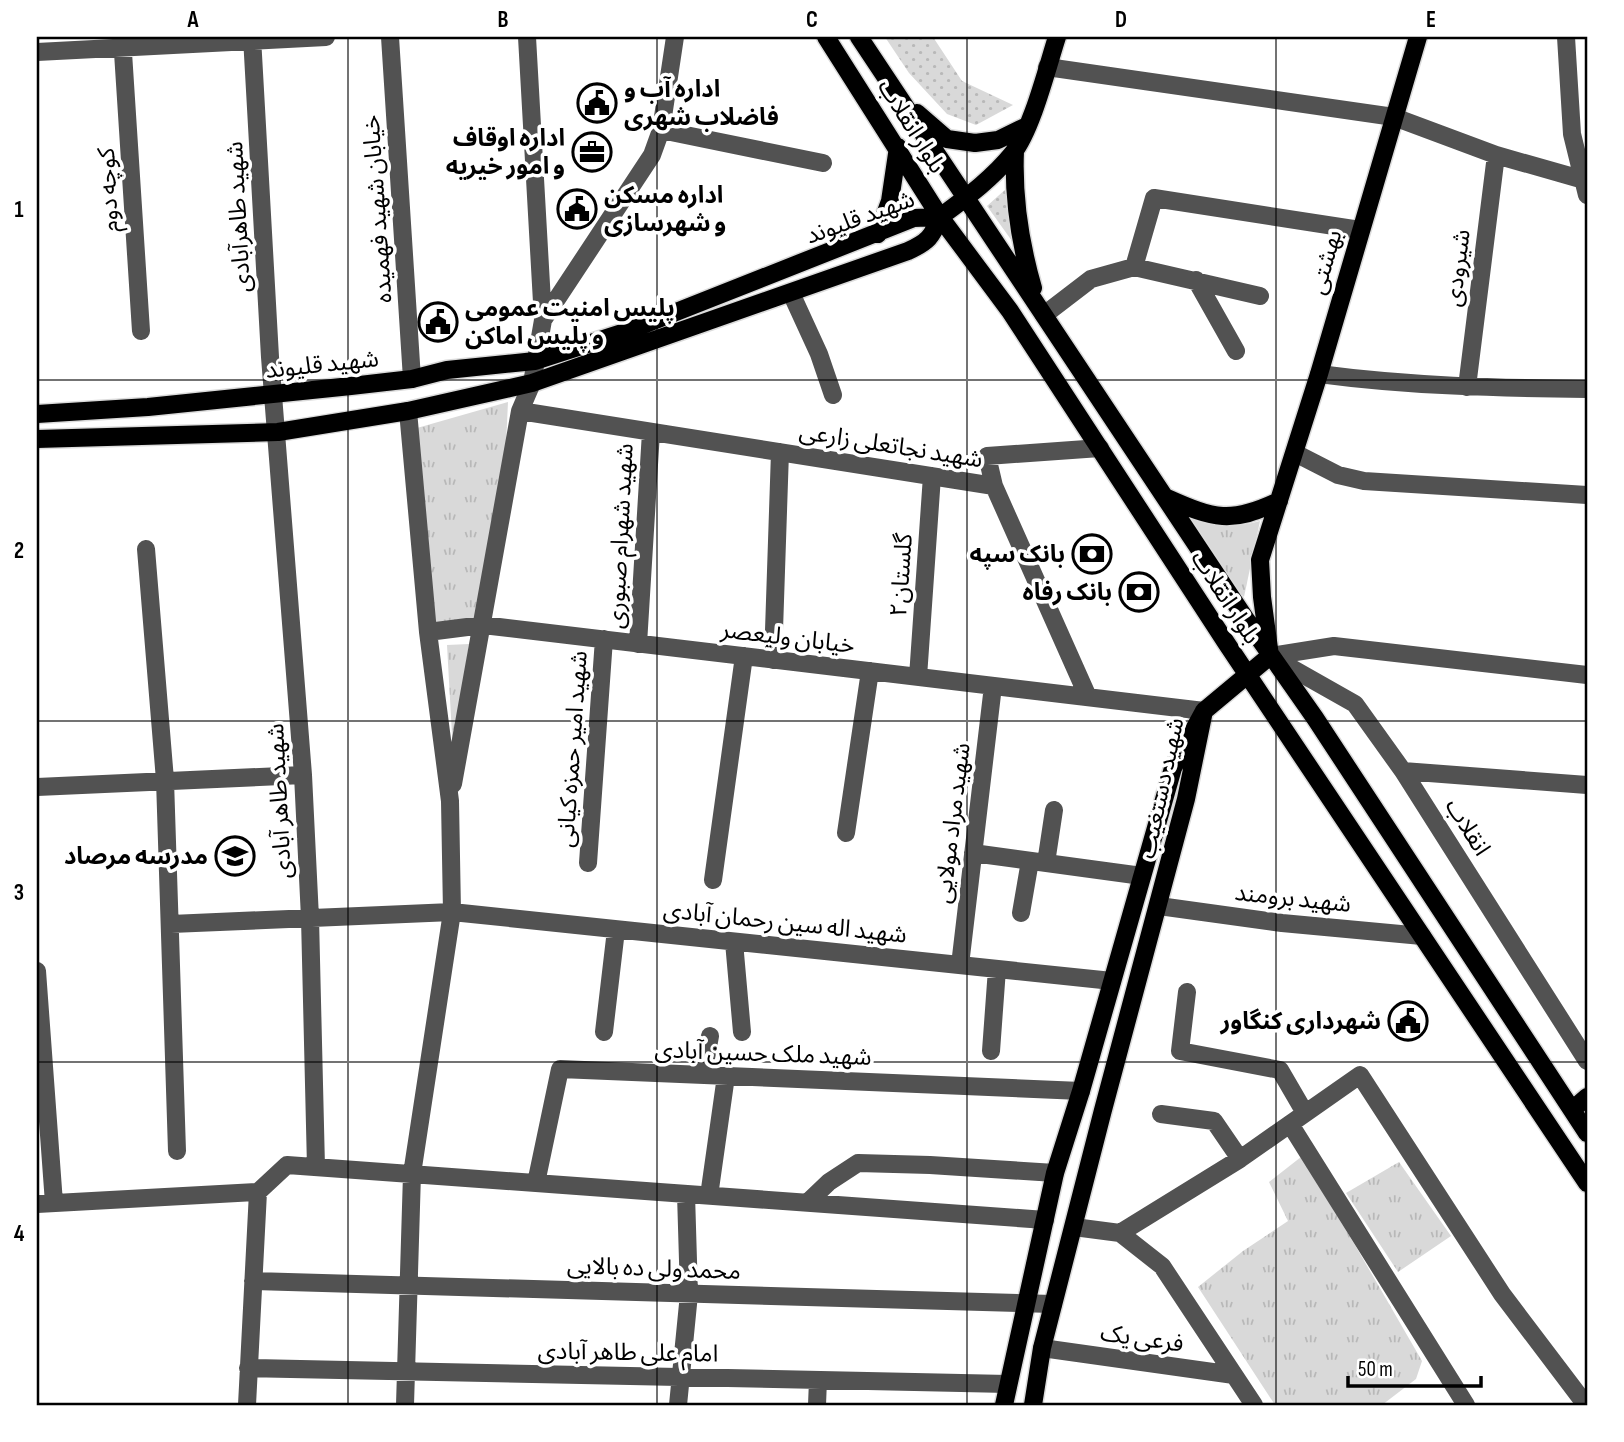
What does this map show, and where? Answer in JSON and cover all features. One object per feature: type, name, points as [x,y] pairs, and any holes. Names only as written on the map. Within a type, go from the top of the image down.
[{"type":"main road","name":"بلوار انقلاب","points":[[826,37],[940,217],[1010,311],[1247,673],[1587,1183]]},
{"type":"main road","name":"بلوار انقلاب","points":[[859,37],[1270,656],[1315,718],[1587,1133]]},
{"type":"main road","points":[[940,217],[986,183],[1015,151],[1027,126],[1057,37]]},
{"type":"main road","name":"بهشتی","points":[[1270,656],[1260,560],[1319,374],[1418,37]]},
{"type":"main road","points":[[901,100],[947,139],[975,143],[998,140],[1027,126]]},
{"type":"main road","points":[[878,234],[890,201],[898,147]]},
{"type":"main road","points":[[1015,151],[1013,187],[1023,251],[1041,310]]},
{"type":"main road","name":"شهید قلیوند","points":[[37,414],[148,407],[274,394],[412,379],[447,370],[535,361],[628,331],[914,218],[940,217],[925,244],[531,383],[408,411],[278,432],[37,439]]},
{"type":"main road","points":[[408,411],[412,379]]},
{"type":"main road","points":[[1166,498],[1218,517],[1240,517],[1279,501]]},
{"type":"main road","points":[[1204,711],[1270,656]]},
{"type":"main road","name":"شهید دستغیب","points":[[1004,1405],[1055,1173],[1173,768],[1204,711]]},
{"type":"main road","name":"شهید دستغیب","points":[[1033,1405],[1042,1348],[1102,1110],[1159,906],[1186,799],[1204,711]]},
{"type":"main road","points":[[1572,1110],[1587,1097]]},
{"type":"main road","points":[[1045,1220],[1074,1227]]},
{"type":"main road","points":[[1017,1342],[1042,1348]]},
{"type":"street","points":[[37,52],[123,42],[326,37]]},
{"type":"street","name":"خیابان شهید فهمیده","points":[[390,37],[412,379]]},
{"type":"street","points":[[450,801],[520,411],[531,383],[543,320],[527,37]]},
{"type":"street","points":[[543,320],[652,155],[660,130],[674,37]]},
{"type":"street","points":[[1566,37],[1572,134],[1585,187]]},
{"type":"street","name":"شهید طاهرآبادی","points":[[252,39],[270,357],[278,432]]},
{"type":"street","name":"کوچه دوم","points":[[123,42],[141,331]]},
{"type":"street","points":[[1047,67],[1394,117],[1585,187]]},
{"type":"street","points":[[660,130],[823,163]]},
{"type":"street","name":"شیرودی","points":[[1467,387],[1496,155]]},
{"type":"street","points":[[1134,267],[1154,198],[1360,230]]},
{"type":"street","points":[[1041,310],[1091,279],[1134,267],[1260,296]]},
{"type":"street","points":[[1196,280],[1236,351]]},
{"type":"street","points":[[791,293],[819,354],[833,395]]},
{"type":"street","points":[[1319,374],[1387,383],[1587,388]]},
{"type":"street","points":[[405,1405],[412,1174],[452,912],[450,801],[428,632],[408,411]]},
{"type":"street","name":"شهید نجاتعلی زارعی","points":[[520,411],[994,486],[1088,697]]},
{"type":"street","name":"شهید طاهر آبادی","points":[[278,432],[303,775],[310,918],[316,1167]]},
{"type":"street","name":"شهید شهرام صبوری","points":[[638,643],[651,432]]},
{"type":"street","points":[[994,486],[986,456],[1100,448]]},
{"type":"street","points":[[773,660],[780,452]]},
{"type":"street","points":[[1295,453],[1338,475],[1364,481],[1456,489],[1587,495]]},
{"type":"street","name":"گلستان۲","points":[[918,677],[932,476]]},
{"type":"street","points":[[146,549],[165,780],[177,1151]]},
{"type":"street","name":"خیابان ولیعصر","points":[[428,632],[483,625],[1088,697]]},
{"type":"street","name":"شهید امیر حمزه کیانی","points":[[588,863],[604,639]]},
{"type":"street","points":[[1270,656],[1334,646],[1587,675]]},
{"type":"street","points":[[713,880],[744,656]]},
{"type":"street","name":"انقلاب","points":[[1270,656],[1355,704],[1403,771],[1587,1061]]},
{"type":"street","points":[[846,833],[870,671]]},
{"type":"street","name":"شهید مراد مولایی","points":[[961,965],[993,686]]},
{"type":"street","points":[[1088,697],[1204,711]]},
{"type":"street","points":[[1403,771],[1587,785]]},
{"type":"street","points":[[37,787],[303,775]]},
{"type":"street","points":[[1021,913],[1054,810]]},
{"type":"street","points":[[973,853],[1142,876]]},
{"type":"street","name":"شهید برومند","points":[[1159,906],[1282,923],[1422,936]]},
{"type":"street","name":"شهید اله سین رحمان آبادی","points":[[171,924],[452,912],[1112,981]]},
{"type":"street","points":[[604,1032],[616,930]]},
{"type":"street","points":[[734,942],[742,1032]]},
{"type":"street","points":[[991,1051],[996,969]]},
{"type":"street","points":[[37,971],[45,1203],[258,1192],[287,1165],[1045,1220]]},
{"type":"street","points":[[1187,992],[1180,1051],[1280,1070],[1298,1118],[1466,1405]]},
{"type":"street","points":[[703,1075],[710,1036]]},
{"type":"street","name":"شهید ملک حسین آبادی","points":[[536,1183],[559,1069],[1081,1091]]},
{"type":"street","points":[[1119,1233],[1240,1159],[1360,1075],[1502,1294],[1586,1405]]},
{"type":"street","points":[[709,1196],[726,1076]]},
{"type":"street","points":[[1161,1114],[1214,1121],[1240,1159]]},
{"type":"street","points":[[807,1203],[829,1182],[858,1163],[1055,1173]]},
{"type":"street","points":[[247,1405],[258,1192]]},
{"type":"street","points":[[678,1405],[689,1294],[686,1194]]},
{"type":"street","points":[[1074,1227],[1119,1233],[1162,1266],[1254,1405]]},
{"type":"street","name":"محمد ولی ده بالایی","points":[[253,1281],[1054,1304]]},
{"type":"street","name":"فرعی یک","points":[[1042,1348],[1234,1375]]},
{"type":"street","name":"امام علی طاهر آبادی","points":[[248,1368],[1008,1384]]},
{"type":"street","points":[[817,1405],[818,1380]]},
{"type":"green space","points":[[885,37],[933,37],[962,81],[1013,105],[976,125],[947,114],[909,73]]},
{"type":"green space","points":[[1008,187],[1012,241],[987,206]]},
{"type":"green space","points":[[508,402],[506,444],[476,618],[432,624],[417,428]]},
{"type":"green space","points":[[1189,518],[1224,525],[1260,521],[1244,597],[1222,569]]},
{"type":"green space","points":[[469,644],[453,753],[447,645]]},
{"type":"green space","points":[[1301,1157],[1422,1361],[1416,1379],[1382,1405],[1275,1405],[1198,1287],[1243,1251],[1288,1221],[1269,1182]]},
{"type":"green space","points":[[1399,1162],[1451,1236],[1398,1272],[1346,1193]]},
{"type":"place","name":"اداره آب و فاضلاب شهری","points":[[597,103]]},
{"type":"place","name":"اداره اوقاف و امور خیریه","points":[[592,152]]},
{"type":"place","name":"اداره مسکن و شهرسازی","points":[[577,209]]},
{"type":"place","name":"پلیس امنیت عمومی و پلیس اماکن","points":[[438,322]]},
{"type":"place","name":"بانک سپه","points":[[1092,554]]},
{"type":"place","name":"بانک رفاه","points":[[1139,592]]},
{"type":"place","name":"مدرسه مرصاد","points":[[235,856]]},
{"type":"place","name":"شهرداری کنگاور","points":[[1408,1021]]}]
